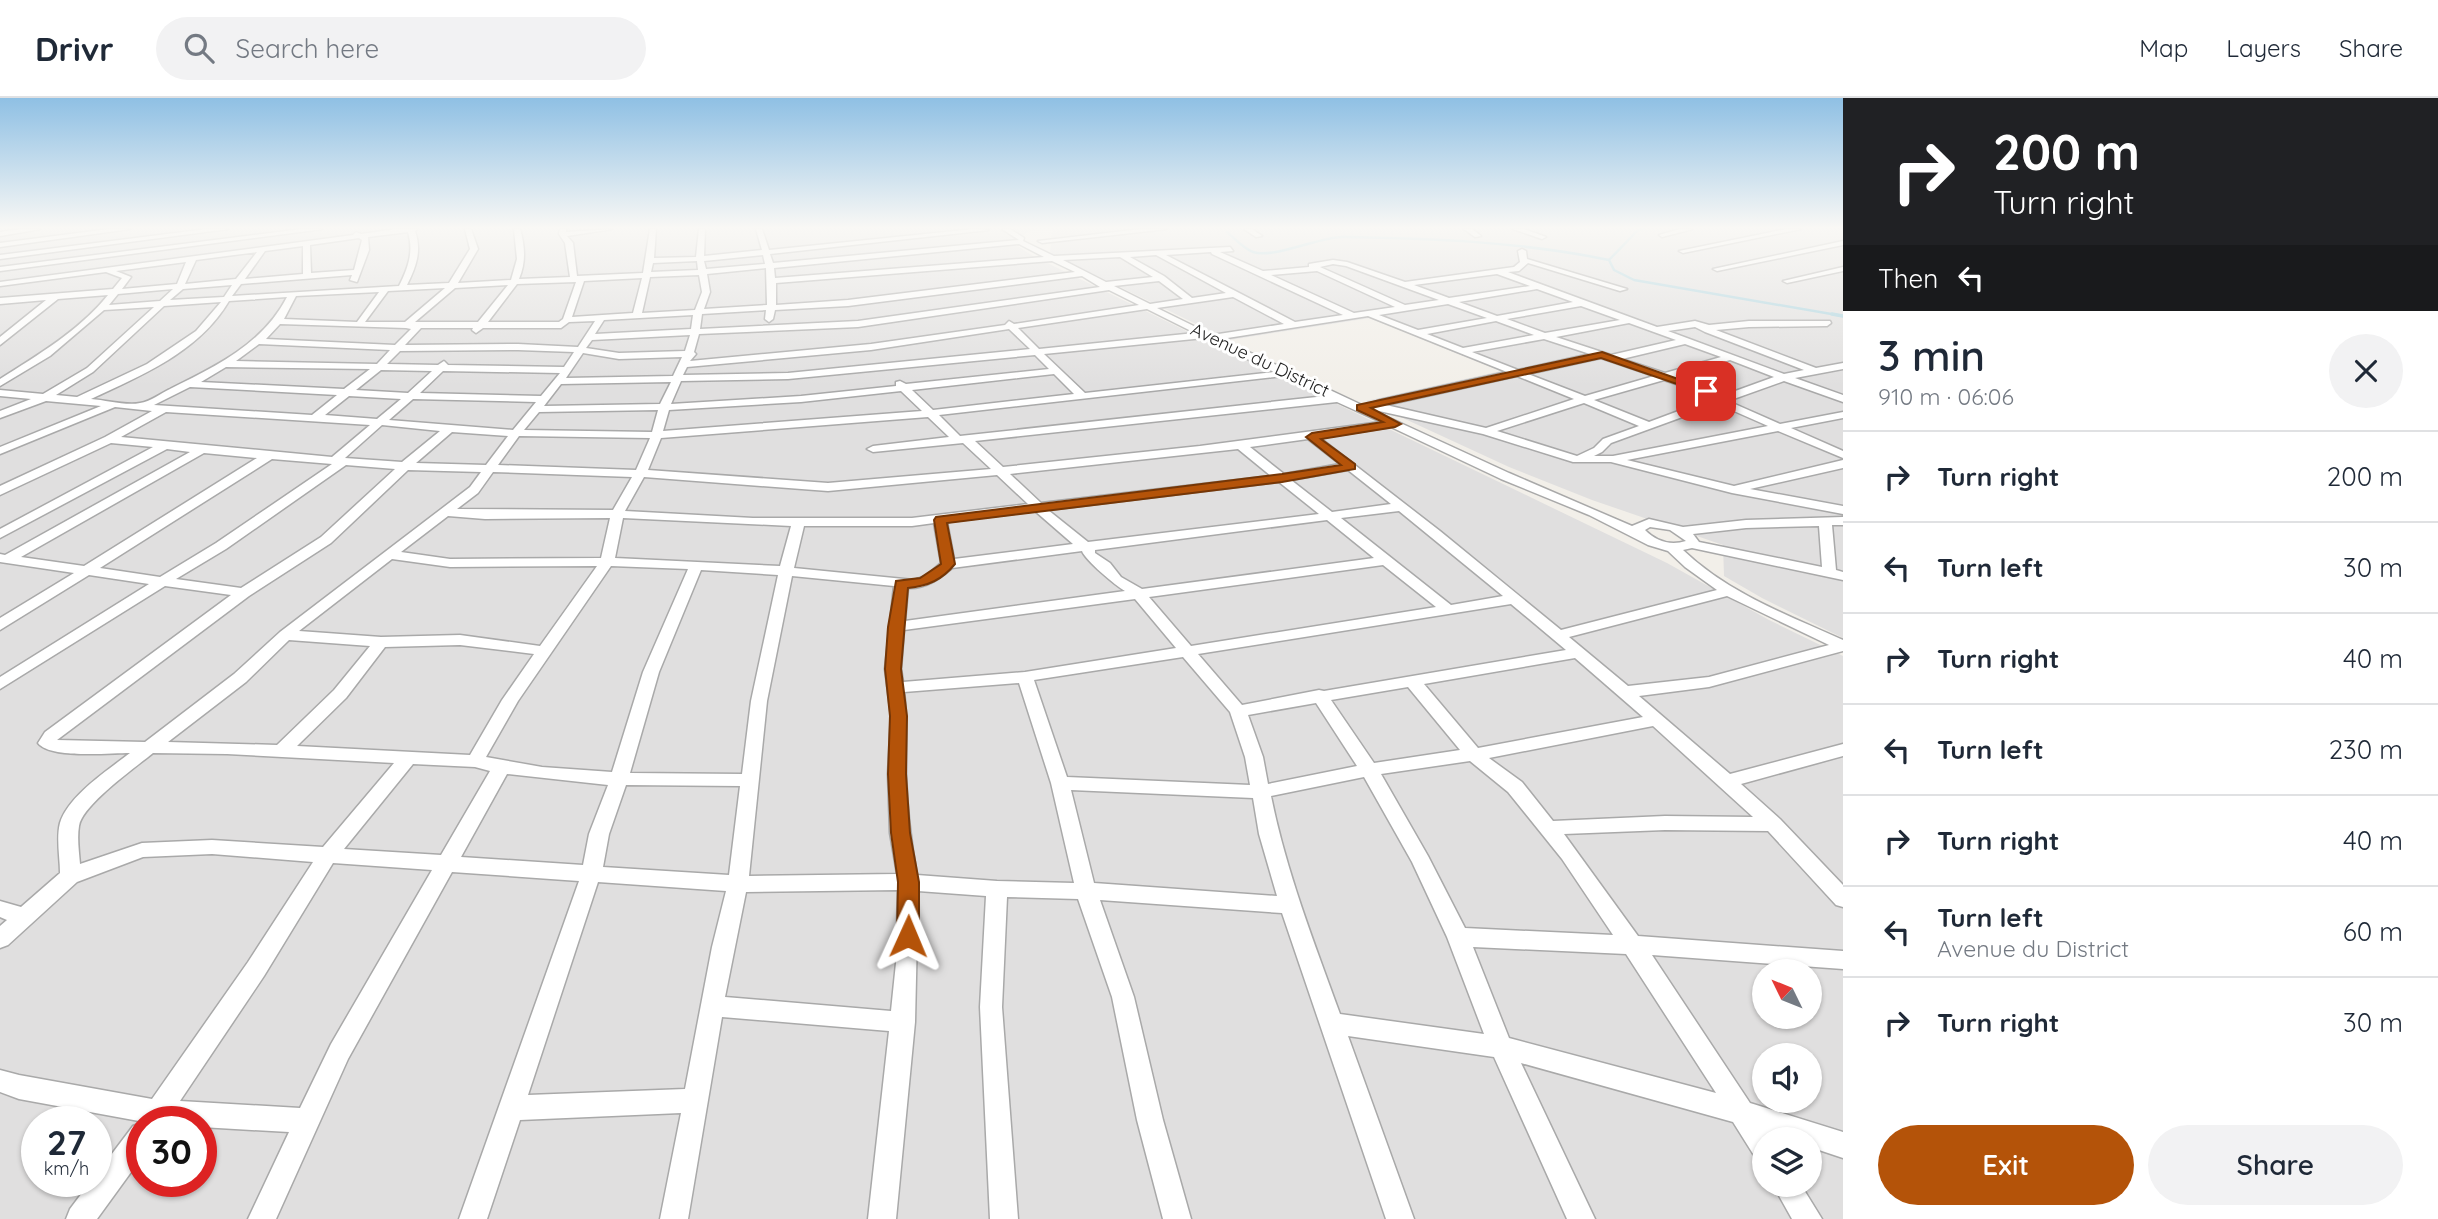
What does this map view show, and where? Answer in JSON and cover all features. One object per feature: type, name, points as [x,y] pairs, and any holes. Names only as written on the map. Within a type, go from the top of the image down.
[{"type":"street","points":[[0,284],[20,281]]},
{"type":"street","points":[[0,383],[47,354],[102,308],[123,281]]},
{"type":"street","points":[[0,415],[46,397],[90,370],[180,287],[182,281]]},
{"type":"street","points":[[0,301],[247,281]]},
{"type":"street","points":[[346,290],[351,281]]},
{"type":"street","points":[[402,288],[405,281]]},
{"type":"street","points":[[407,325],[454,281]]},
{"type":"street","points":[[102,308],[346,290],[548,281]]},
{"type":"street","points":[[279,321],[359,325],[561,325],[567,320],[577,281]]},
{"type":"street","points":[[637,316],[645,281]]},
{"type":"street","points":[[475,761],[510,700],[607,562],[617,514],[640,474],[657,435],[664,407],[688,359],[698,313],[706,292],[704,281]]},
{"type":"street","points":[[767,330],[772,309],[772,282],[780,281]]},
{"type":"street","points":[[986,281],[1015,303]]},
{"type":"street","points":[[567,320],[848,303],[898,292],[1021,281]]},
{"type":"street","name":"Avenue du District","points":[[1095,281],[1505,476],[1594,512],[1654,543],[1672,547]]},
{"type":"street","points":[[258,341],[398,348],[519,347],[586,343],[695,332],[858,324],[1015,303],[1140,281]]},
{"type":"street","points":[[1165,281],[1191,301]]},
{"type":"street","points":[[1210,281],[1293,326]]},
{"type":"street","points":[[1280,281],[1355,317]]},
{"type":"street","points":[[1344,281],[1404,308]]},
{"type":"street","points":[[1396,281],[1722,398],[1843,454]]},
{"type":"street","points":[[1404,284],[1425,281]]},
{"type":"street","points":[[1522,281],[1843,399]]},
{"type":"street","points":[[1600,281],[1623,289]]},
{"type":"street","points":[[78,401],[141,370],[190,340],[214,318],[238,282]]},
{"type":"street","points":[[0,684],[103,617],[221,547],[339,460],[461,348],[513,284]]},
{"type":"street","points":[[359,325],[386,288]]},
{"type":"street","points":[[223,364],[440,367],[677,380],[788,376],[1208,337],[1371,315],[1538,288]]},
{"type":"street","points":[[143,406],[190,384],[258,341],[279,321],[293,294]]},
{"type":"street","points":[[586,343],[619,356],[688,359],[871,347],[1234,294]]},
{"type":"street","points":[[0,342],[10,331],[56,296]]},
{"type":"street","points":[[848,303],[858,324],[859,335],[903,388],[1105,566],[1116,580],[1138,593],[1238,711],[1254,757],[1259,792],[1290,905],[1401,1219]]},
{"type":"street","points":[[1418,333],[1581,303]]},
{"type":"street","points":[[988,307],[1013,327],[1081,395]]},
{"type":"street","points":[[1371,315],[1650,426]]},
{"type":"street","points":[[70,876],[69,825],[75,811],[107,780],[240,678],[285,635],[474,491],[563,375],[601,318]]},
{"type":"street","points":[[1461,351],[1629,320]]},
{"type":"street","points":[[1655,330],[1695,324],[1709,328],[1749,324],[1826,323]]},
{"type":"street","points":[[1695,324],[1814,371]]},
{"type":"street","points":[[315,418],[380,366],[417,328],[407,325]]},
{"type":"street","points":[[1361,408],[1516,373],[1685,341]]},
{"type":"street","points":[[1486,431],[1731,357]]},
{"type":"street","points":[[1573,459],[1598,450],[1607,441],[1722,398],[1784,377],[1843,366]]},
{"type":"street","points":[[1829,368],[1843,374]]},
{"type":"street","points":[[190,384],[540,404],[664,407],[801,400],[1056,371]]},
{"type":"street","points":[[0,393],[164,409],[516,433],[657,435],[932,413],[1287,373]]},
{"type":"street","points":[[873,449],[1341,398]]},
{"type":"street","points":[[0,451],[114,404]]},
{"type":"street","points":[[1374,404],[1486,431],[1573,459],[1611,459],[1843,415]]},
{"type":"street","points":[[0,491],[109,439],[164,409]]},
{"type":"street","points":[[109,439],[269,456],[405,466],[723,477],[828,486],[1240,445],[1395,424]]},
{"type":"street","points":[[450,427],[326,540],[244,593],[51,736],[47,743],[57,747],[227,747],[475,761],[501,768],[619,779],[750,780]]},
{"type":"street","points":[[1312,437],[1559,635],[1730,781],[1836,881],[1843,899]]},
{"type":"street","points":[[1240,445],[1446,608]]},
{"type":"street","points":[[0,534],[164,446]]},
{"type":"street","points":[[3,560],[203,449]]},
{"type":"street","points":[[0,625],[269,456]]},
{"type":"street","points":[[1611,459],[1732,489],[1843,510]]},
{"type":"street","points":[[1732,489],[1843,464]]},
{"type":"street","points":[[447,512],[485,515],[617,514],[689,520],[799,522],[940,520],[1351,467]]},
{"type":"street","points":[[392,555],[471,564],[607,562],[786,571],[901,584],[923,582],[948,564],[1401,507]]},
{"type":"street","name":"Avenue du District","points":[[1594,512],[1657,523],[1682,531]]},
{"type":"street","points":[[940,520],[948,564]]},
{"type":"street","points":[[1682,531],[1746,524],[1843,521]]},
{"type":"street","points":[[674,1219],[723,947],[738,884],[759,702],[799,522]]},
{"type":"street","points":[[1641,535],[1637,532],[1639,525],[1657,523]]},
{"type":"street","points":[[1672,547],[1691,544],[1836,574],[1825,523]]},
{"type":"street","points":[[1682,531],[1693,540],[1691,544]]},
{"type":"street","points":[[1672,547],[1693,567],[1730,591],[1843,646]]},
{"type":"street","points":[[3,560],[244,593]]},
{"type":"street","points":[[896,627],[1387,560]]},
{"type":"street","points":[[473,1219],[592,872],[599,834],[619,779],[651,672],[696,566]]},
{"type":"street","points":[[882,1219],[903,1023],[908,882],[900,833],[897,774],[899,716],[893,669],[901,584]]},
{"type":"street","points":[[1559,635],[1730,591]]},
{"type":"street","points":[[895,688],[1025,677],[1514,599]]},
{"type":"street","points":[[285,635],[381,642],[460,640],[543,651]]},
{"type":"street","points":[[281,751],[340,694],[381,642]]},
{"type":"street","points":[[1625,692],[1709,682],[1843,646]]},
{"type":"street","points":[[1238,711],[1319,695],[1579,653]]},
{"type":"street","points":[[1025,677],[1060,783],[1086,891],[1123,997],[1150,1120],[1177,1219]]},
{"type":"street","points":[[1412,681],[1474,755],[1515,787],[1599,894],[1752,1127]]},
{"type":"street","points":[[1319,695],[1370,771],[1421,861],[1458,937],[1501,1047],[1581,1219]]},
{"type":"street","points":[[1060,783],[1259,792],[1656,720]]},
{"type":"street","points":[[1730,781],[1843,750]]},
{"type":"street","points":[[162,1106],[327,856],[408,758]]},
{"type":"street","points":[[262,1219],[338,1052],[501,768]]},
{"type":"street","points":[[1548,828],[1773,824]]},
{"type":"street","points":[[0,939],[70,876],[142,850],[212,847],[738,884],[908,882],[997,890],[1086,891],[1290,905]]},
{"type":"street","points":[[997,890],[991,1007],[1004,1219]]},
{"type":"street","points":[[0,909],[23,916]]},
{"type":"street","points":[[1458,937],[1632,945],[1843,960]]},
{"type":"street","points":[[714,1006],[903,1023]]},
{"type":"street","points":[[1330,1023],[1501,1047],[1744,1113],[1843,1145]]},
{"type":"street","points":[[0,1080],[19,1087],[126,1111]]},
{"type":"street","points":[[511,1108],[696,1100]]},
{"type":"street","points":[[217,1119],[305,1121]]},
{"type":"street","points":[[80,1219],[126,1157]]},
{"type":"street","points":[[1794,1197],[1808,1219]]},
{"type":"shaded area","points":[[0,281],[1085,281],[1667,563],[1769,620],[1843,656],[1843,1219],[0,1219]]},
{"type":"shaded area","points":[[1108,281],[1843,281],[1843,638],[1724,576],[1723,545],[1592,500],[1509,467],[1366,401],[1501,371],[1370,318],[1229,340]]},
{"type":"waterway","points":[[1642,281],[1843,316]]},
{"type":"waterway","points":[[1832,314],[1843,316]]},
{"type":"route","points":[[908,936],[908,882],[900,833],[897,774],[899,716],[893,669],[896,627],[901,584],[915,584],[931,579],[948,564],[940,520],[1351,467],[1312,437],[1395,424],[1361,408],[1602,355],[1706,391]]}]
